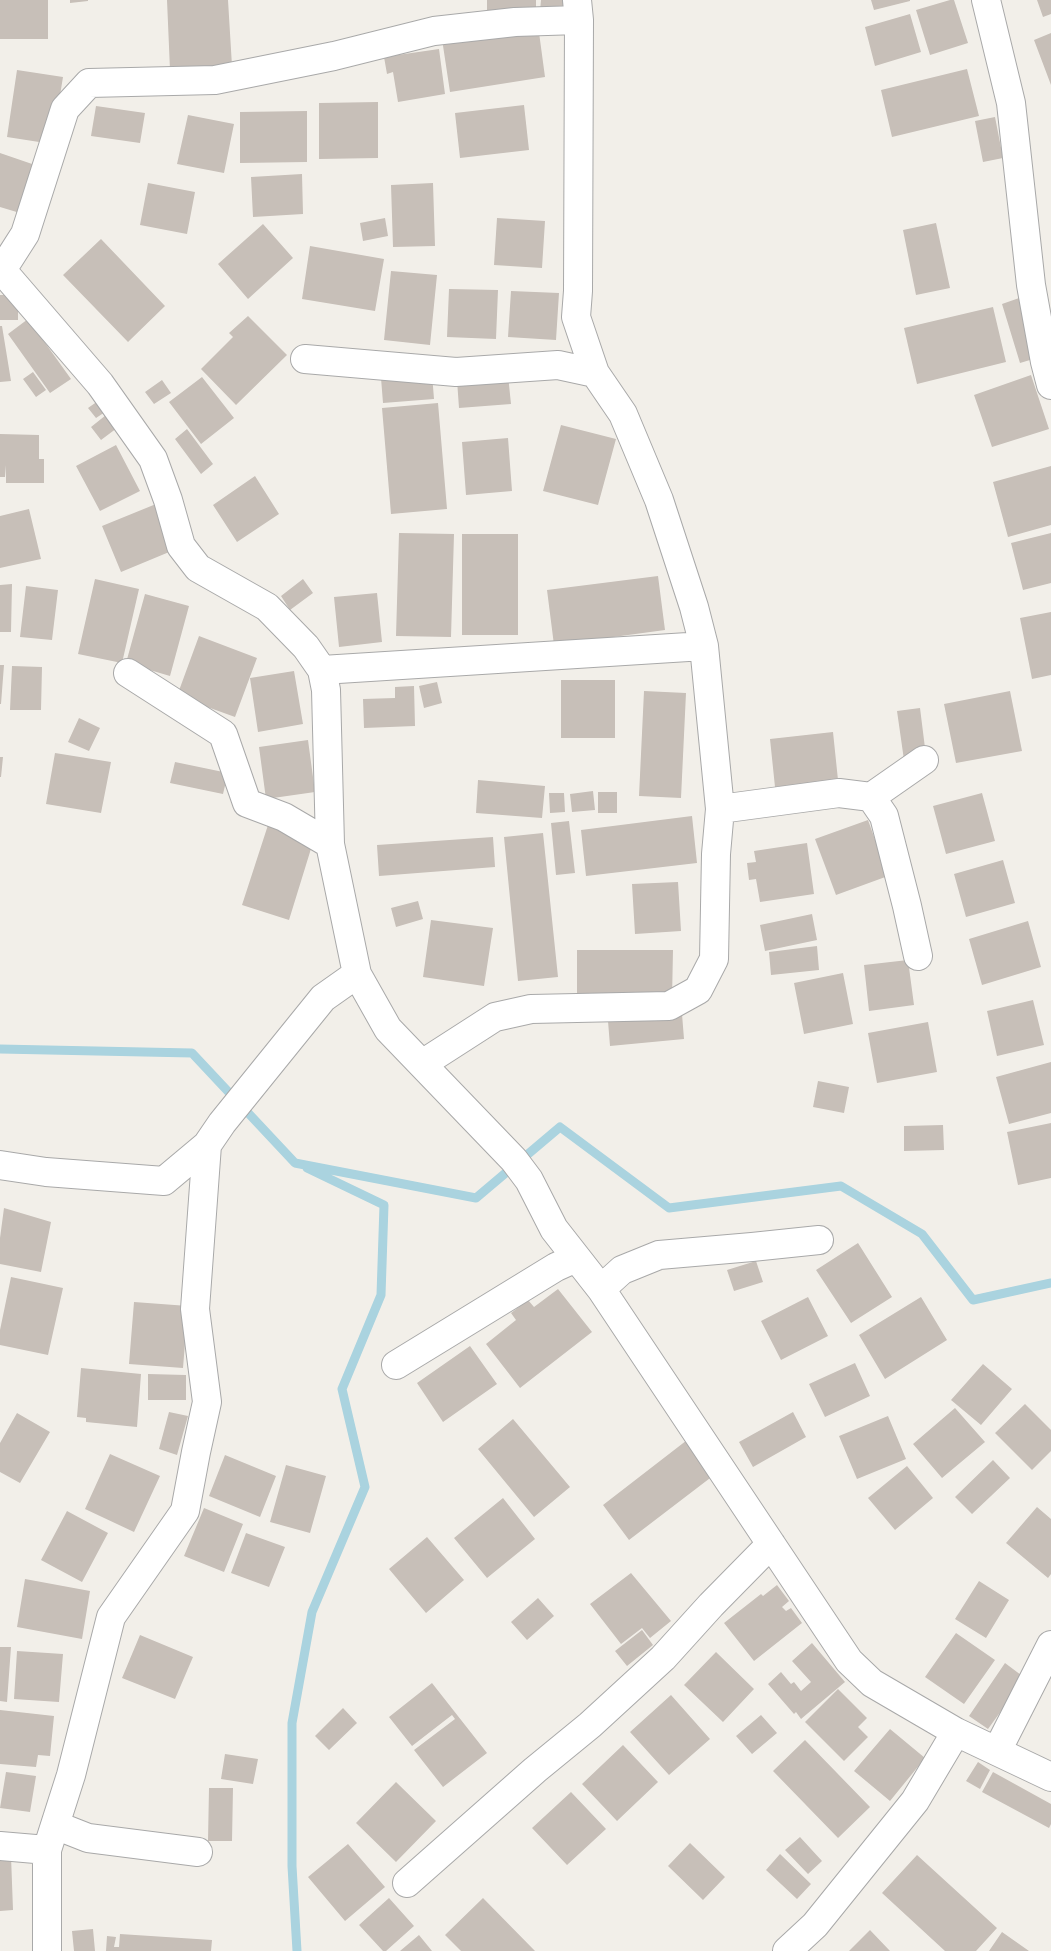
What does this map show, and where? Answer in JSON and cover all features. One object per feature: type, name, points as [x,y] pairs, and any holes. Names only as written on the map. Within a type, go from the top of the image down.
[{"type":"street","points":[[986,0],[1011,103],[1031,285],[1049,369]]},
{"type":"street","points":[[422,1064],[495,1017],[531,1009],[668,1006],[698,990],[714,959],[716,854],[720,809],[704,646],[694,607],[659,500],[623,414],[595,373],[576,317],[578,291],[578,10],[515,22],[434,31],[334,56],[215,80],[89,83],[65,109],[25,234],[1,269],[100,384],[153,459],[182,546],[198,568],[267,607],[306,647],[322,670],[326,690],[330,844],[358,974],[388,1029],[521,1170],[554,1229],[601,1289],[849,1661],[872,1683],[956,1732],[1051,1777]]},
{"type":"street","points":[[305,359],[456,372],[558,365],[595,373]]},
{"type":"street","points":[[322,670],[704,646]]},
{"type":"street","points":[[128,673],[223,734],[247,803],[284,816],[330,844]]},
{"type":"street","points":[[720,809],[839,793],[871,797],[924,760]]},
{"type":"street","points":[[871,797],[884,816],[918,956]]},
{"type":"street","points":[[0,1166],[46,1172],[164,1180],[207,1144],[222,1122],[323,998],[358,974]]},
{"type":"street","points":[[47,1951],[51,1838],[71,1775],[111,1617],[185,1511],[207,1402],[195,1309],[207,1144]]},
{"type":"street","points":[[601,1289],[622,1270],[659,1254],[752,1248],[819,1240]]},
{"type":"street","points":[[396,1365],[556,1267],[576,1258]]},
{"type":"street","points":[[407,1883],[590,1725],[663,1658],[711,1605],[771,1544]]},
{"type":"street","points":[[997,1751],[1051,1645]]},
{"type":"street","points":[[787,1951],[814,1925],[915,1801],[956,1732]]},
{"type":"street","points":[[0,1846],[51,1838],[88,1838],[198,1852]]},
{"type":"building","points":[[0,0],[48,0],[48,39],[0,39]]},
{"type":"building","points":[[70,0],[88,0],[88,1],[70,3]]},
{"type":"building","points":[[167,0],[228,0],[232,66],[170,70]]},
{"type":"building","points":[[487,0],[536,0],[536,11],[487,12]]},
{"type":"building","points":[[541,0],[567,0],[567,12],[540,11]]},
{"type":"building","points":[[871,0],[910,0],[910,1],[874,10]]},
{"type":"building","points":[[954,0],[968,43],[930,55],[916,10]]},
{"type":"building","points":[[1037,0],[1051,0],[1051,14],[1043,17]]},
{"type":"building","points":[[910,14],[921,52],[875,66],[865,27]]},
{"type":"building","points":[[538,25],[545,77],[450,92],[442,39]]},
{"type":"building","points":[[1051,33],[1051,85],[1034,40]]},
{"type":"building","points":[[439,49],[445,94],[398,102],[393,72],[387,74],[384,57]]},
{"type":"building","points":[[967,69],[979,116],[892,137],[881,90]]},
{"type":"building","points":[[17,70],[63,77],[52,144],[7,137]]},
{"type":"building","points":[[378,102],[378,158],[319,159],[319,103]]},
{"type":"building","points":[[524,105],[529,150],[460,158],[455,113]]},
{"type":"building","points":[[96,106],[145,113],[140,143],[91,136]]},
{"type":"building","points":[[307,111],[307,162],[240,163],[240,112]]},
{"type":"building","points":[[188,115],[234,124],[224,173],[177,164]]},
{"type":"building","points":[[995,117],[1003,158],[983,162],[975,121]]},
{"type":"building","points":[[0,153],[35,165],[20,213],[0,207]]},
{"type":"building","points":[[302,174],[303,214],[253,217],[251,177]]},
{"type":"building","points":[[148,183],[195,192],[187,234],[140,225]]},
{"type":"building","points":[[433,183],[435,246],[393,247],[391,185]]},
{"type":"building","points":[[385,218],[388,236],[363,241],[360,223]]},
{"type":"building","points":[[497,218],[545,221],[542,268],[494,265]]},
{"type":"building","points":[[936,223],[950,288],[916,295],[903,230]]},
{"type":"building","points":[[263,224],[293,258],[248,299],[218,264]]},
{"type":"building","points":[[101,239],[165,306],[128,342],[63,275]]},
{"type":"building","points":[[310,246],[384,259],[375,311],[302,299]]},
{"type":"building","points":[[391,271],[437,275],[430,345],[384,340]]},
{"type":"building","points":[[449,289],[498,290],[496,339],[447,337]]},
{"type":"building","points":[[511,291],[559,293],[556,340],[508,337]]},
{"type":"building","points":[[0,295],[18,295],[18,320],[0,320]]},
{"type":"building","points":[[1022,297],[1040,357],[1020,363],[1002,304]]},
{"type":"building","points":[[993,307],[1006,362],[917,384],[904,328]]},
{"type":"building","points":[[248,316],[287,355],[236,405],[201,369],[233,337],[229,333]]},
{"type":"building","points":[[28,319],[71,379],[50,393],[8,334]]},
{"type":"building","points":[[0,326],[2,326],[11,381],[0,382]]},
{"type":"building","points":[[33,372],[46,390],[36,397],[23,379]]},
{"type":"building","points":[[432,374],[434,399],[383,403],[381,378]]},
{"type":"building","points":[[508,375],[511,404],[459,408],[457,380]]},
{"type":"building","points":[[1031,375],[1049,429],[992,447],[974,395]]},
{"type":"building","points":[[202,377],[234,418],[201,444],[169,402]]},
{"type":"building","points":[[162,380],[171,393],[154,404],[145,392]]},
{"type":"building","points":[[98,401],[105,412],[96,418],[88,408]]},
{"type":"building","points":[[438,403],[447,509],[391,514],[382,408]]},
{"type":"building","points":[[106,415],[117,428],[101,440],[91,427]]},
{"type":"building","points":[[561,425],[616,439],[598,505],[543,491]]},
{"type":"building","points":[[187,429],[213,464],[201,474],[175,439]]},
{"type":"building","points":[[0,434],[39,435],[39,459],[44,459],[44,483],[6,483],[6,465],[5,477],[0,477]]},
{"type":"building","points":[[508,438],[512,491],[466,495],[462,442]]},
{"type":"building","points":[[116,445],[140,491],[100,511],[76,466]]},
{"type":"building","points":[[1051,466],[1051,525],[1008,537],[993,482]]},
{"type":"building","points":[[255,476],[279,514],[237,542],[213,505]]},
{"type":"building","points":[[156,504],[174,550],[121,572],[102,526]]},
{"type":"building","points":[[29,509],[41,559],[0,568],[0,516]]},
{"type":"building","points":[[399,533],[454,534],[451,637],[396,636]]},
{"type":"building","points":[[1051,533],[1051,583],[1023,590],[1011,543]]},
{"type":"building","points":[[462,534],[518,534],[518,635],[462,635]]},
{"type":"building","points":[[658,576],[665,630],[554,645],[547,590]]},
{"type":"building","points":[[95,579],[139,589],[122,663],[78,654]]},
{"type":"building","points":[[303,579],[313,593],[290,610],[281,596]]},
{"type":"building","points":[[12,584],[11,632],[0,632],[0,585]]},
{"type":"building","points":[[26,586],[58,590],[52,640],[20,637]]},
{"type":"building","points":[[377,593],[382,642],[339,647],[334,597]]},
{"type":"building","points":[[145,594],[189,606],[170,676],[126,663]]},
{"type":"building","points":[[1051,612],[1051,675],[1032,679],[1020,618]]},
{"type":"building","points":[[199,636],[257,658],[235,717],[177,696]]},
{"type":"building","points":[[0,665],[4,665],[1,704],[0,704]]},
{"type":"building","points":[[12,666],[42,667],[41,710],[10,710]]},
{"type":"building","points":[[294,671],[303,724],[258,732],[250,678]]},
{"type":"building","points":[[561,680],[615,680],[615,738],[561,738]]},
{"type":"building","points":[[437,682],[442,703],[424,708],[419,686]]},
{"type":"building","points":[[414,686],[415,726],[364,728],[363,699],[395,698],[395,687]]},
{"type":"building","points":[[644,691],[686,693],[681,798],[639,796]]},
{"type":"building","points":[[1010,691],[1022,751],[956,763],[944,704]]},
{"type":"building","points":[[920,708],[927,764],[905,767],[897,711]]},
{"type":"building","points":[[79,718],[100,728],[89,751],[68,742]]},
{"type":"building","points":[[833,732],[838,780],[775,787],[770,739]]},
{"type":"building","points":[[308,740],[315,792],[266,799],[259,747]]},
{"type":"building","points":[[55,753],[111,762],[101,813],[46,804]]},
{"type":"building","points":[[0,757],[3,757],[1,777],[0,777]]},
{"type":"building","points":[[175,762],[228,773],[223,794],[170,783]]},
{"type":"building","points":[[478,780],[545,786],[542,818],[476,813]]},
{"type":"building","points":[[593,791],[595,810],[572,812],[570,794]]},
{"type":"building","points":[[598,792],[617,792],[617,813],[598,813]]},
{"type":"building","points":[[549,793],[564,793],[565,812],[550,813]]},
{"type":"building","points":[[982,793],[995,841],[946,854],[933,806]]},
{"type":"building","points":[[692,816],[697,863],[586,876],[581,830]]},
{"type":"building","points":[[868,820],[888,876],[836,895],[815,839]]},
{"type":"building","points":[[569,821],[575,873],[556,875],[551,823]]},
{"type":"building","points":[[268,825],[314,839],[289,920],[242,905]]},
{"type":"building","points":[[543,833],[558,977],[518,981],[504,837]]},
{"type":"building","points":[[493,837],[495,867],[379,876],[377,845]]},
{"type":"building","points":[[807,843],[814,894],[760,902],[756,879],[749,880],[747,863],[756,862],[754,851]]},
{"type":"building","points":[[1003,860],[1015,903],[966,917],[954,874]]},
{"type":"building","points":[[678,882],[681,931],[635,934],[632,884]]},
{"type":"building","points":[[418,901],[423,919],[396,927],[391,908]]},
{"type":"building","points":[[812,914],[817,940],[765,951],[760,925]]},
{"type":"building","points":[[431,920],[493,928],[484,986],[423,977]]},
{"type":"building","points":[[1028,921],[1041,967],[982,985],[969,939]]},
{"type":"building","points":[[817,946],[819,970],[771,975],[769,952]]},
{"type":"building","points":[[577,950],[673,950],[672,999],[577,999]]},
{"type":"building","points":[[908,960],[914,1005],[869,1011],[864,965]]},
{"type":"building","points":[[843,973],[853,1024],[804,1034],[794,983]]},
{"type":"building","points":[[1033,1000],[1044,1045],[997,1056],[987,1011]]},
{"type":"building","points":[[682,1014],[684,1039],[610,1046],[608,1021]]},
{"type":"building","points":[[928,1022],[937,1072],[877,1083],[868,1033]]},
{"type":"building","points":[[1051,1062],[1051,1113],[1009,1124],[996,1077]]},
{"type":"building","points":[[818,1081],[849,1087],[844,1113],[813,1107]]},
{"type":"building","points":[[1051,1123],[1051,1178],[1018,1185],[1007,1132]]},
{"type":"building","points":[[943,1125],[944,1150],[904,1151],[904,1126]]},
{"type":"building","points":[[4,1208],[51,1222],[41,1272],[0,1264],[0,1238]]},
{"type":"building","points":[[858,1243],[892,1297],[851,1323],[816,1270]]},
{"type":"building","points":[[756,1261],[763,1282],[734,1291],[727,1270]]},
{"type":"building","points":[[11,1277],[63,1288],[48,1355],[0,1345],[0,1330]]},
{"type":"building","points":[[558,1289],[592,1332],[520,1388],[486,1344],[516,1320],[511,1313],[528,1300],[534,1307]]},
{"type":"building","points":[[808,1297],[828,1336],[781,1360],[761,1321]]},
{"type":"building","points":[[921,1297],[947,1340],[885,1379],[859,1335]]},
{"type":"building","points":[[134,1302],[188,1306],[183,1368],[129,1364]]},
{"type":"building","points":[[470,1346],[497,1384],[443,1422],[417,1383]]},
{"type":"building","points":[[855,1363],[870,1396],[825,1417],[809,1384]]},
{"type":"building","points":[[983,1364],[1012,1389],[981,1425],[951,1400]]},
{"type":"building","points":[[81,1368],[141,1374],[137,1427],[86,1422],[86,1418],[77,1417]]},
{"type":"building","points":[[148,1374],[186,1375],[186,1400],[148,1400]]},
{"type":"building","points":[[1025,1404],[1051,1430],[1051,1451],[1032,1470],[995,1433]]},
{"type":"building","points":[[955,1408],[985,1442],[942,1478],[913,1444]]},
{"type":"building","points":[[169,1412],[188,1416],[177,1455],[159,1449]]},
{"type":"building","points":[[793,1412],[806,1437],[753,1467],[739,1442]]},
{"type":"building","points":[[17,1413],[50,1432],[20,1483],[0,1472],[0,1443]]},
{"type":"building","points":[[888,1416],[906,1459],[857,1479],[839,1436]]},
{"type":"building","points":[[513,1419],[570,1487],[534,1517],[478,1449]]},
{"type":"building","points":[[691,1437],[704,1453],[697,1459],[699,1461],[706,1456],[718,1472],[629,1540],[603,1505]]},
{"type":"building","points":[[110,1454],[160,1476],[134,1532],[85,1509]]},
{"type":"building","points":[[225,1455],[276,1476],[260,1517],[209,1496]]},
{"type":"building","points":[[993,1460],[1010,1478],[972,1514],[955,1497]]},
{"type":"building","points":[[286,1465],[326,1476],[310,1533],[270,1522]]},
{"type":"building","points":[[907,1466],[933,1498],[895,1530],[868,1498]]},
{"type":"building","points":[[503,1498],[535,1539],[487,1578],[454,1538]]},
{"type":"building","points":[[1037,1507],[1051,1519],[1051,1574],[1048,1578],[1006,1543]]},
{"type":"building","points":[[204,1508],[243,1524],[224,1572],[184,1556]]},
{"type":"building","points":[[67,1511],[108,1533],[82,1582],[41,1560]]},
{"type":"building","points":[[246,1533],[285,1547],[269,1587],[231,1573]]},
{"type":"building","points":[[427,1537],[464,1580],[426,1613],[389,1569]]},
{"type":"building","points":[[631,1573],[671,1621],[650,1638],[642,1628],[621,1644],[590,1604]]},
{"type":"building","points":[[25,1579],[90,1591],[82,1639],[17,1627]]},
{"type":"building","points":[[979,1581],[1009,1600],[986,1638],[955,1619]]},
{"type":"building","points":[[777,1585],[789,1601],[782,1607],[786,1611],[791,1608],[802,1623],[754,1661],[724,1623],[761,1594],[763,1596]]},
{"type":"building","points":[[538,1598],[554,1616],[527,1640],[511,1622]]},
{"type":"building","points":[[642,1630],[653,1645],[627,1666],[615,1651]]},
{"type":"building","points":[[956,1633],[995,1660],[964,1704],[925,1677]]},
{"type":"building","points":[[140,1635],[193,1657],[175,1699],[122,1678]]},
{"type":"building","points":[[812,1643],[845,1682],[801,1719],[796,1712],[794,1714],[768,1684],[781,1672],[791,1684],[794,1682],[801,1691],[811,1682],[792,1661]]},
{"type":"building","points":[[0,1647],[11,1647],[7,1702],[0,1701]]},
{"type":"building","points":[[17,1651],[63,1654],[59,1702],[14,1699]]},
{"type":"building","points":[[716,1652],[754,1689],[723,1722],[684,1685]]},
{"type":"building","points":[[1005,1663],[1025,1678],[988,1729],[969,1716]]},
{"type":"building","points":[[432,1683],[487,1753],[443,1787],[414,1750],[455,1719],[452,1715],[412,1746],[389,1717]]},
{"type":"building","points":[[838,1689],[867,1718],[858,1727],[868,1737],[844,1761],[805,1722]]},
{"type":"building","points":[[671,1695],[710,1739],[669,1775],[630,1732]]},
{"type":"building","points":[[343,1708],[357,1723],[329,1750],[315,1736]]},
{"type":"building","points":[[0,1710],[54,1716],[50,1756],[38,1755],[36,1767],[0,1764]]},
{"type":"building","points":[[761,1715],[777,1733],[752,1754],[736,1736]]},
{"type":"building","points":[[890,1729],[925,1758],[890,1801],[854,1771]]},
{"type":"building","points":[[805,1740],[870,1807],[838,1838],[773,1771]]},
{"type":"building","points":[[623,1745],[658,1782],[617,1821],[582,1784]]},
{"type":"building","points":[[225,1754],[258,1759],[253,1784],[221,1779]]},
{"type":"building","points":[[978,1762],[990,1770],[980,1789],[966,1781]]},
{"type":"building","points":[[6,1772],[36,1776],[30,1812],[0,1808]]},
{"type":"building","points":[[993,1772],[1051,1804],[1051,1824],[1049,1828],[982,1792]]},
{"type":"building","points":[[396,1782],[436,1821],[396,1862],[356,1823]]},
{"type":"building","points":[[209,1788],[233,1788],[232,1841],[208,1841]]},
{"type":"building","points":[[571,1792],[606,1829],[567,1865],[532,1828]]},
{"type":"building","points":[[800,1837],[822,1861],[808,1874],[785,1850]]},
{"type":"building","points":[[690,1843],[725,1877],[703,1900],[668,1866]]},
{"type":"building","points":[[348,1844],[385,1887],[345,1921],[308,1877]]},
{"type":"building","points":[[780,1854],[811,1884],[797,1899],[766,1870]]},
{"type":"building","points":[[917,1855],[997,1928],[976,1951],[945,1951],[882,1893]]},
{"type":"building","points":[[0,1856],[11,1856],[13,1910],[0,1911]]},
{"type":"building","points":[[389,1898],[414,1926],[386,1951],[383,1951],[359,1925]]},
{"type":"building","points":[[483,1898],[535,1951],[461,1951],[445,1935]]},
{"type":"building","points":[[93,1929],[95,1951],[74,1951],[72,1931]]},
{"type":"building","points":[[870,1930],[890,1951],[849,1951]]},
{"type":"building","points":[[1002,1932],[1029,1951],[989,1951]]},
{"type":"building","points":[[120,1934],[212,1940],[211,1951],[106,1951],[107,1936],[116,1937],[114,1947],[119,1947]]},
{"type":"building","points":[[419,1935],[432,1951],[400,1951]]},
{"type":"waterway","points":[[0,1049],[192,1053],[295,1163],[476,1198],[560,1127],[669,1208],[841,1186],[922,1234],[973,1300],[1051,1283]]},
{"type":"waterway","points":[[297,1951],[292,1866],[292,1723],[312,1612],[365,1487],[342,1389],[381,1295],[384,1205],[307,1168]]}]
